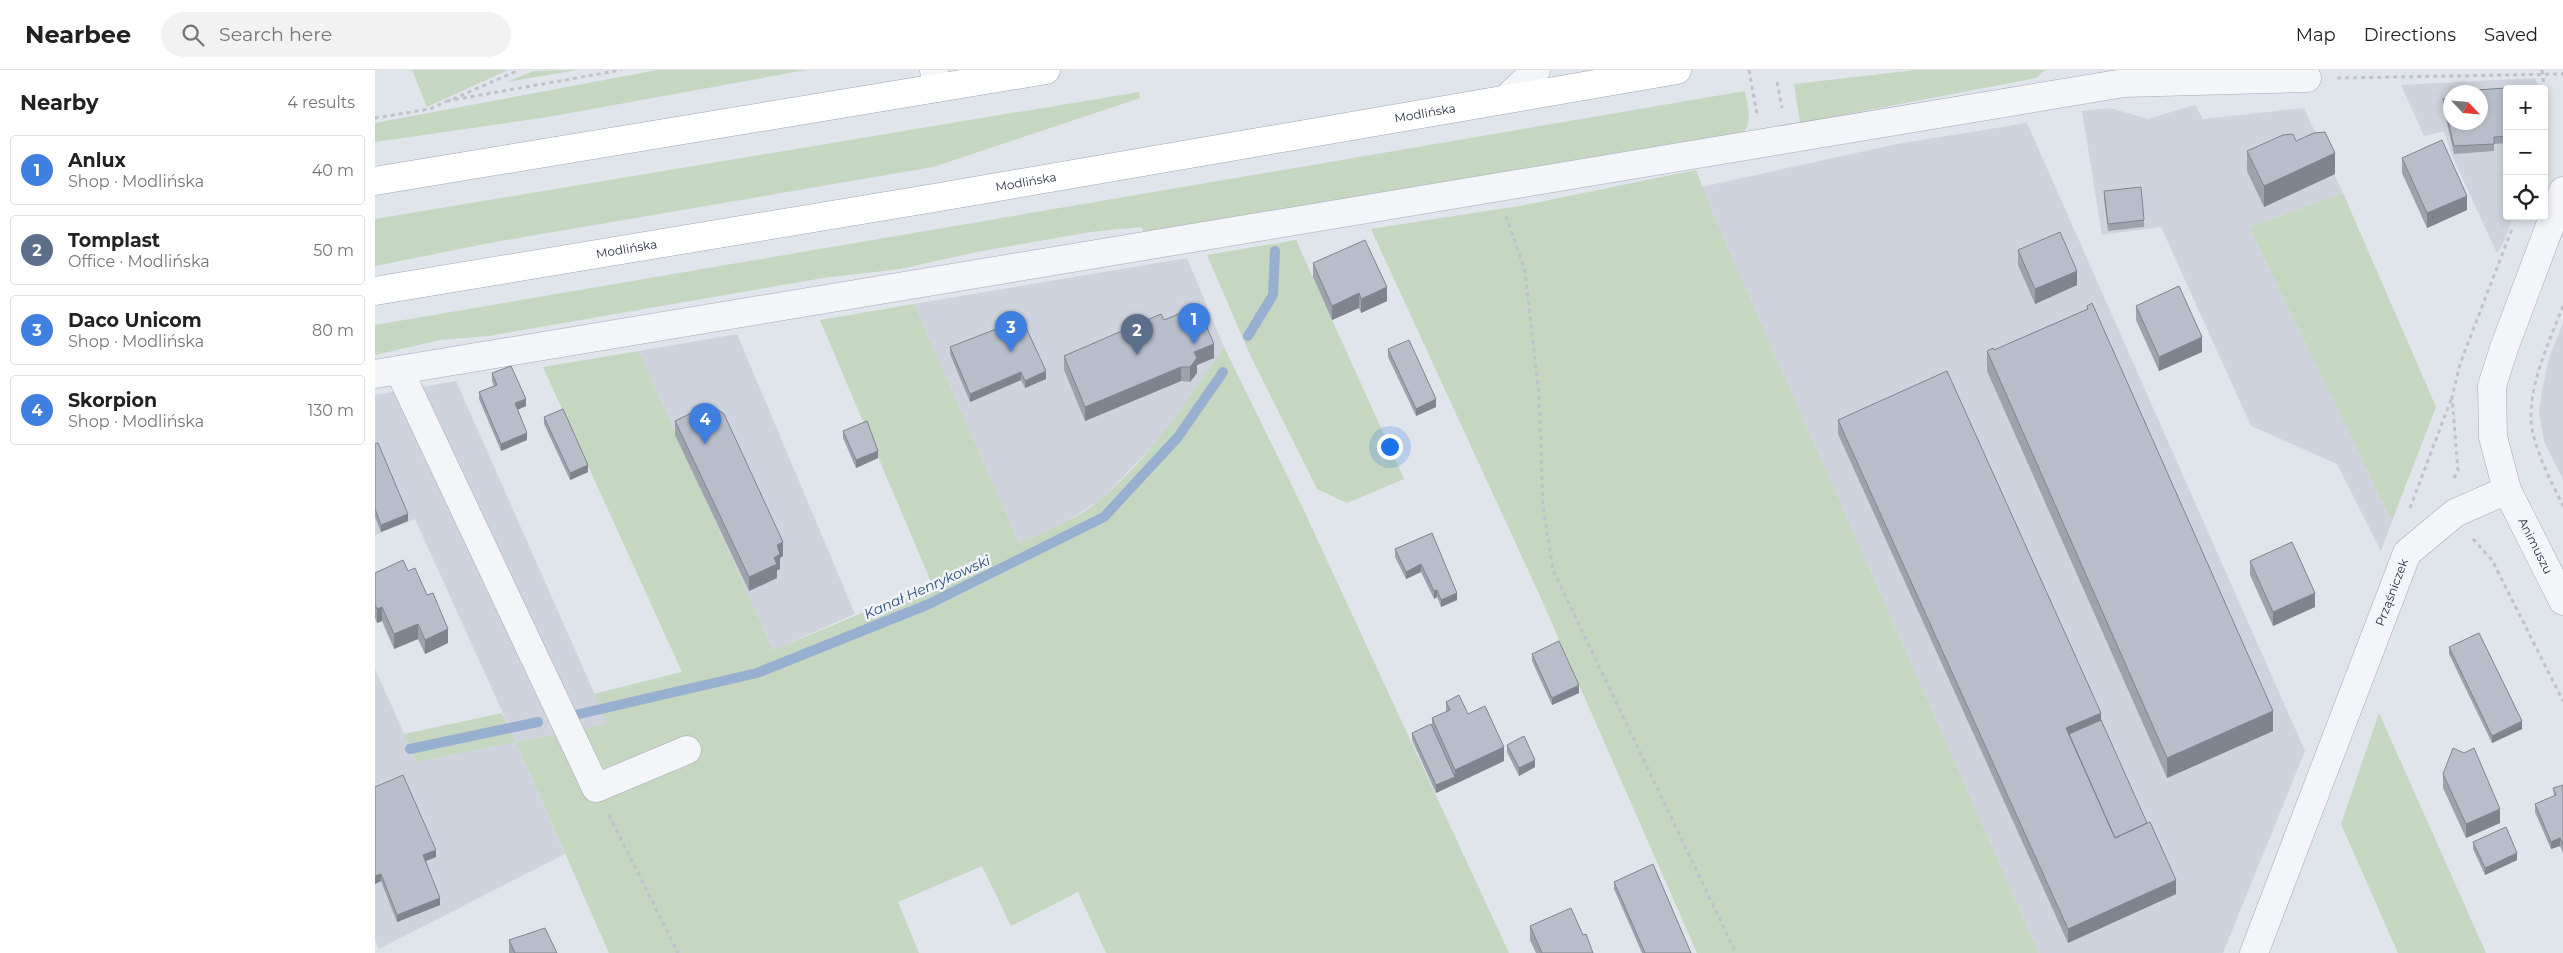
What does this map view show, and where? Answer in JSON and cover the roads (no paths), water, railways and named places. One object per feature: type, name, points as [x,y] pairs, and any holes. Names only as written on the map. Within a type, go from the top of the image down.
[{"type":"main road","points":[[375,181],[935,79],[1046,70]]},
{"type":"main road","name":"Modlińska","points":[[375,291],[934,198],[1677,70]]},
{"type":"street","points":[[1507,98],[1536,70]]},
{"type":"street","points":[[687,750],[596,788],[387,372],[1489,188],[2075,81],[2123,83],[2307,78]]},
{"type":"street","points":[[2507,490],[2493,437],[2492,386],[2504,348],[2563,191]]},
{"type":"street","name":"Animuszu","points":[[2507,490],[2563,601]]},
{"type":"street","name":"Prząśniczek","points":[[2254,953],[2407,553],[2455,513],[2507,490]]},
{"type":"waterway","name":"Kanał Henrykowski","points":[[1248,336],[1273,295],[1275,251]]},
{"type":"waterway","name":"Kanał Henrykowski","points":[[575,715],[757,673],[929,604],[1104,517],[1178,437],[1223,372]]},
{"type":"waterway","name":"Kanał Henrykowski","points":[[410,749],[538,722]]},
{"type":"place","name":"Anlux","points":[[1194,344]]},
{"type":"place","name":"Daco Unicom","points":[[1011,352]]},
{"type":"place","name":"Tomplast","points":[[1137,355]]},
{"type":"place","name":"Skorpion","points":[[705,444]]}]
